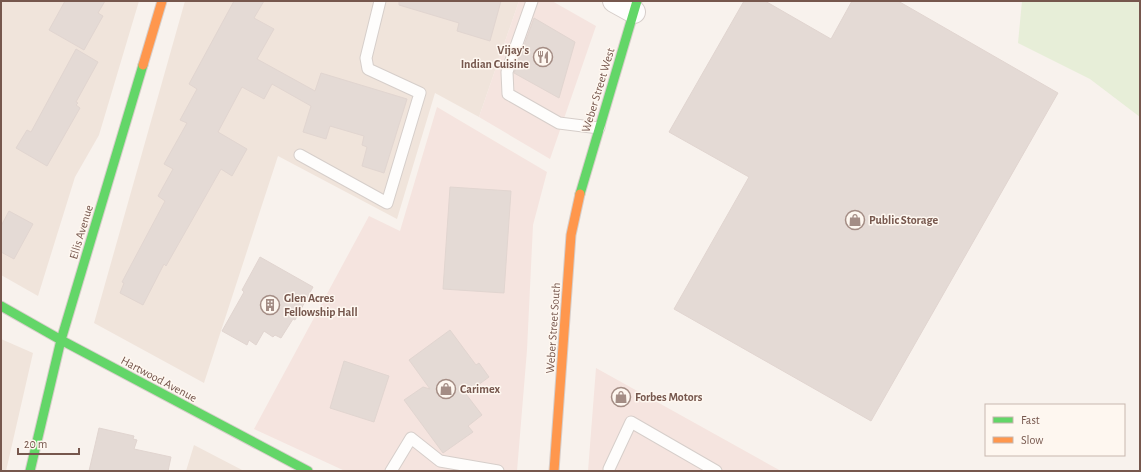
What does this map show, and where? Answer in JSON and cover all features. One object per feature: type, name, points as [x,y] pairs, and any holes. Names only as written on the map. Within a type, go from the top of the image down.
[{"type":"street","name":"Ellis Avenue","points":[[30,471],[61,340],[162,1]]},
{"type":"street","points":[[614,1],[636,7]]},
{"type":"street","name":"Weber Street West","points":[[581,187],[636,7]]},
{"type":"street","name":"Weber Street South","points":[[554,471],[571,235],[581,187]]},
{"type":"street","name":"Hartwood Avenue","points":[[1,306],[61,340],[308,471]]},
{"type":"lane","points":[[300,154],[387,203],[420,93],[368,69],[366,58],[380,1]]},
{"type":"lane","points":[[532,1],[507,72],[508,94],[558,123],[599,128]]},
{"type":"lane","points":[[597,471],[610,470],[631,422],[716,471]]},
{"type":"lane","points":[[390,471],[412,438],[440,461],[498,471]]},
{"type":"shaded area","points":[[1,1],[139,1],[99,135],[75,177],[38,296],[1,275]]},
{"type":"shaded area","points":[[185,1],[519,1],[479,117],[435,93],[397,219],[278,156],[204,383],[94,323]]},
{"type":"shaded area","points":[[519,1],[552,1],[596,26],[550,159],[479,117]]},
{"type":"shaded area","points":[[437,107],[547,172],[533,225],[527,350],[517,471],[345,471],[254,429],[369,216],[400,231]]},
{"type":"shaded area","points":[[1,339],[33,353],[6,471],[1,471]]},
{"type":"shaded area","name":"Forbes Motors","points":[[596,368],[781,471],[588,471]]},
{"type":"shaded area","points":[[194,445],[244,471],[186,471]]},
{"type":"green space","points":[[1022,1],[1140,1],[1140,117],[1090,79],[1018,43]]},
{"type":"building","points":[[65,1],[105,1],[98,13],[103,16],[84,50],[49,30]]},
{"type":"building","points":[[234,1],[264,1],[254,18],[274,29],[257,59],[315,91],[321,73],[407,99],[384,173],[362,166],[367,147],[362,145],[364,136],[330,126],[326,139],[303,132],[311,106],[272,84],[264,99],[242,87],[218,132],[247,149],[232,176],[221,169],[166,266],[164,264],[143,305],[120,293],[124,283],[122,282],[165,201],[158,196],[173,169],[164,164],[187,123],[180,120],[197,89],[189,84]]},
{"type":"building","points":[[399,1],[501,1],[490,41],[457,31],[459,23],[399,5]]},
{"type":"building","name":"Public Storage","points":[[744,1],[765,1],[831,39],[852,1],[898,1],[1058,93],[871,421],[674,309],[749,177],[669,132]]},
{"type":"building","name":"Vijay's Indian Cuisine","points":[[534,18],[575,42],[559,98],[514,73]]},
{"type":"building","points":[[76,49],[98,62],[76,102],[78,103],[76,105],[80,108],[47,166],[16,148],[27,130],[31,132]]},
{"type":"building","points":[[450,187],[511,191],[504,293],[443,289]]},
{"type":"building","points":[[9,211],[33,224],[14,259],[1,252],[1,226]]},
{"type":"building","name":"Glen Acres Fellowship Hall","points":[[260,257],[313,287],[295,320],[293,319],[281,338],[275,335],[273,337],[264,331],[256,345],[249,340],[247,345],[222,331],[244,292],[242,290]]},
{"type":"building","name":"Carimex","points":[[450,330],[476,365],[479,363],[489,377],[466,394],[482,415],[468,426],[473,432],[443,453],[404,400],[423,387],[430,389],[409,360]]},
{"type":"building","points":[[344,361],[389,376],[374,422],[330,408]]},
{"type":"building","points":[[99,428],[134,436],[133,439],[137,440],[134,449],[171,457],[168,471],[89,471]]},
{"type":"traffic: fast","points":[[580,194],[637,1]]},
{"type":"traffic: fast","points":[[30,471],[61,340],[143,65]]},
{"type":"traffic: fast","points":[[1,306],[61,340],[308,471]]},
{"type":"traffic: slow","points":[[143,65],[162,1]]},
{"type":"traffic: slow","points":[[554,471],[571,235],[580,194]]},
{"type":"place","name":"Vijay's Indian Cuisine","points":[[543,57]]},
{"type":"place","name":"Public Storage","points":[[855,220]]},
{"type":"place","name":"Glen Acres Fellowship Hall","points":[[270,305]]},
{"type":"place","name":"Carimex","points":[[446,389]]},
{"type":"place","name":"Forbes Motors","points":[[621,397]]}]
